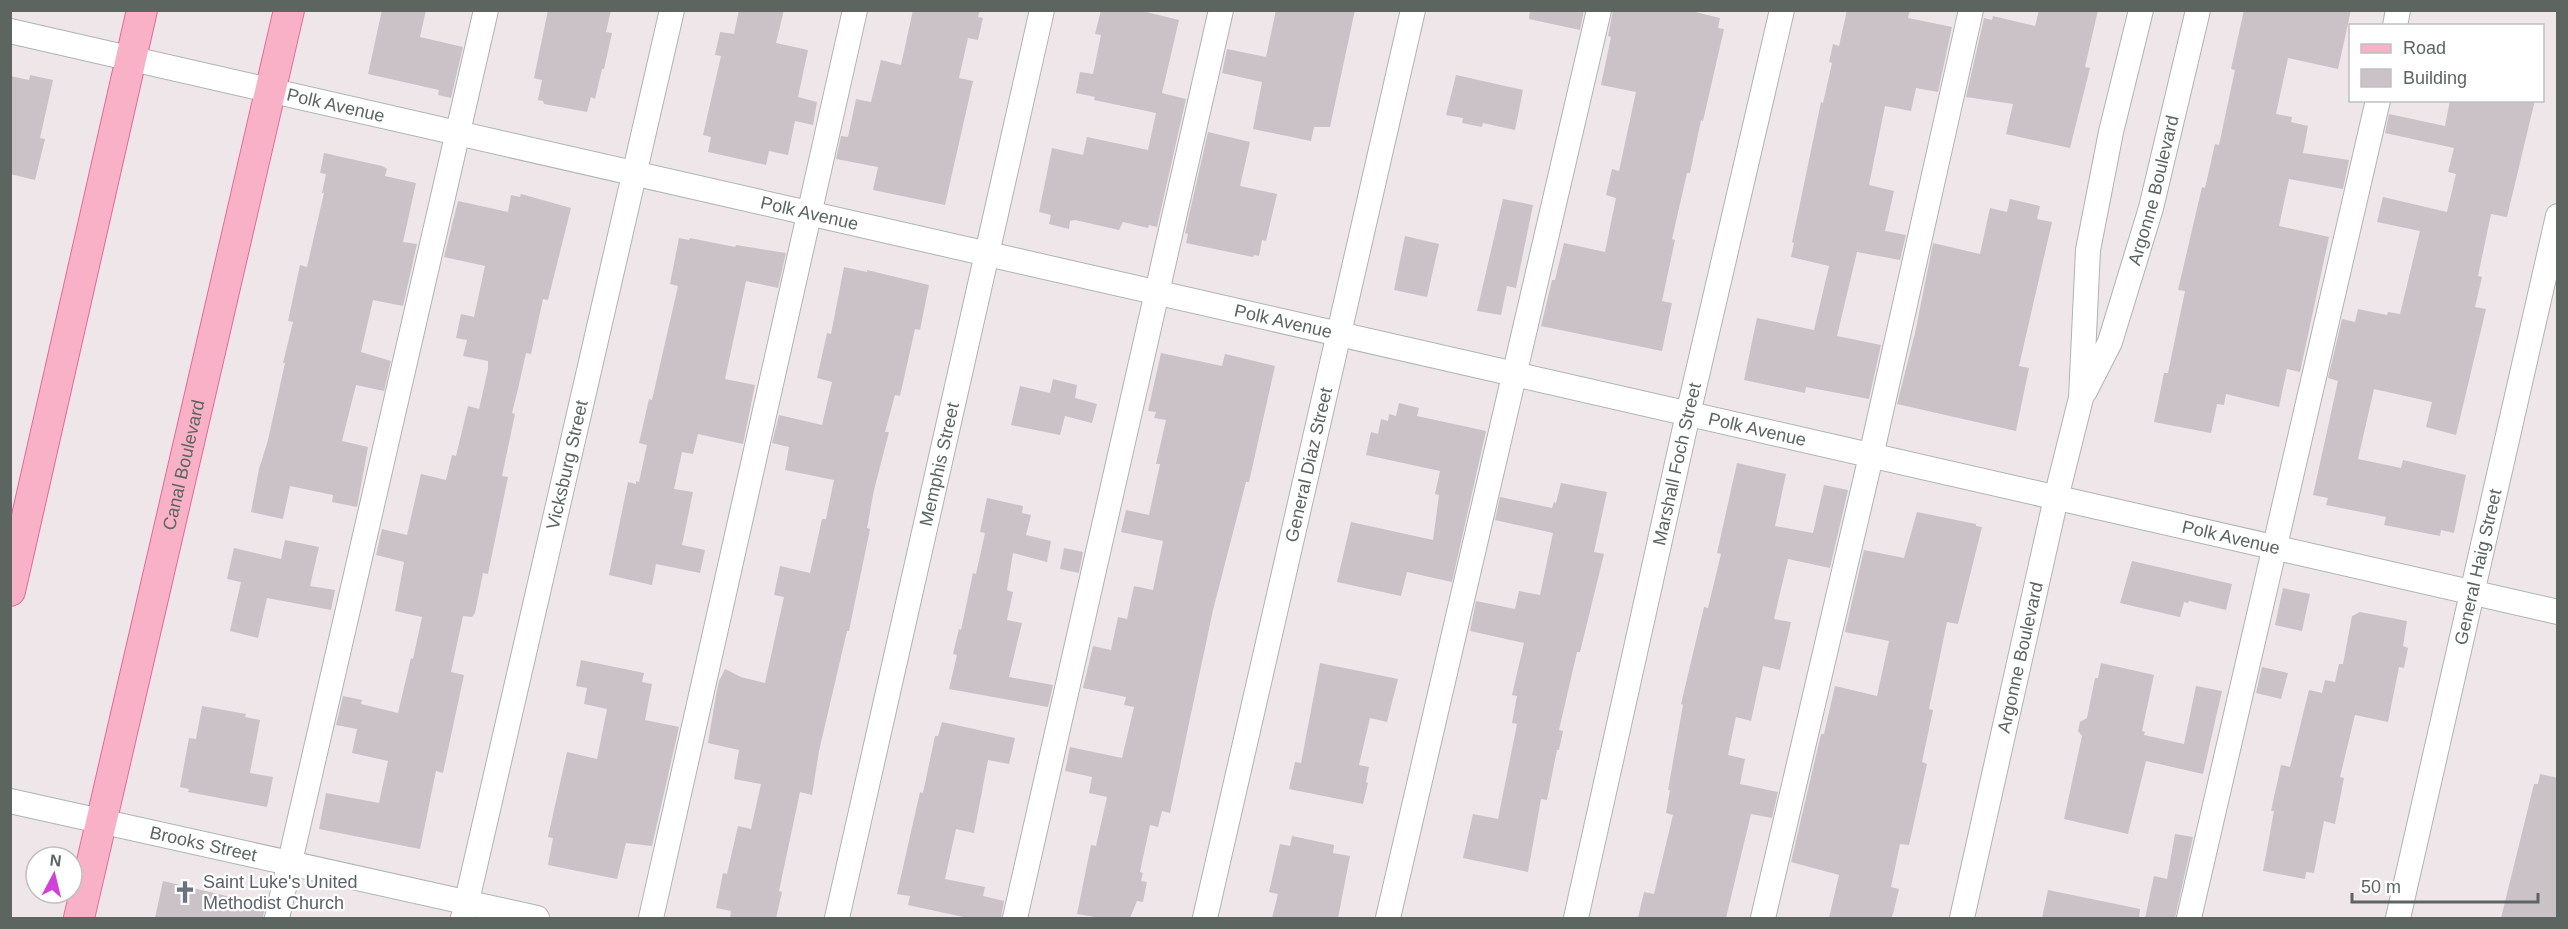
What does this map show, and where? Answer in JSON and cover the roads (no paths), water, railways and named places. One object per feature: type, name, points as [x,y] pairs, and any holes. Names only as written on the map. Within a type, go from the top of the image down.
[{"type":"main road","points":[[10,591],[142,10]]},
{"type":"main road","name":"Canal Boulevard","points":[[79,918],[289,10]]},
{"type":"street","points":[[277,918],[486,10]]},
{"type":"street","name":"Vicksburg Street","points":[[465,911],[672,10]]},
{"type":"street","points":[[651,918],[855,10]]},
{"type":"street","name":"Memphis Street","points":[[837,918],[1042,10]]},
{"type":"street","points":[[1015,918],[1221,10]]},
{"type":"street","name":"General Diaz Street","points":[[1205,918],[1413,10]]},
{"type":"street","points":[[1389,918],[1599,10]]},
{"type":"street","name":"Marshall Foch Street","points":[[1576,918],[1688,414],[1782,10]]},
{"type":"street","points":[[1763,918],[1871,456],[1971,10]]},
{"type":"street","name":"Argonne Boulevard","points":[[1962,918],[2056,498],[2081,398],[2088,250],[2111,132],[2141,10]]},
{"type":"street","name":"Argonne Boulevard","points":[[2081,398],[2109,342],[2151,208],[2198,10]]},
{"type":"street","name":"Polk Avenue","points":[[10,31],[2558,612]]},
{"type":"street","points":[[2189,918],[2378,102]]},
{"type":"street","name":"General Haig Street","points":[[2398,918],[2558,216]]},
{"type":"street","name":"Brooks Street","points":[[10,801],[289,863],[465,911],[537,918]]},
{"type":"place","name":"Saint Luke's United Methodist Church","points":[[185,892]]}]
